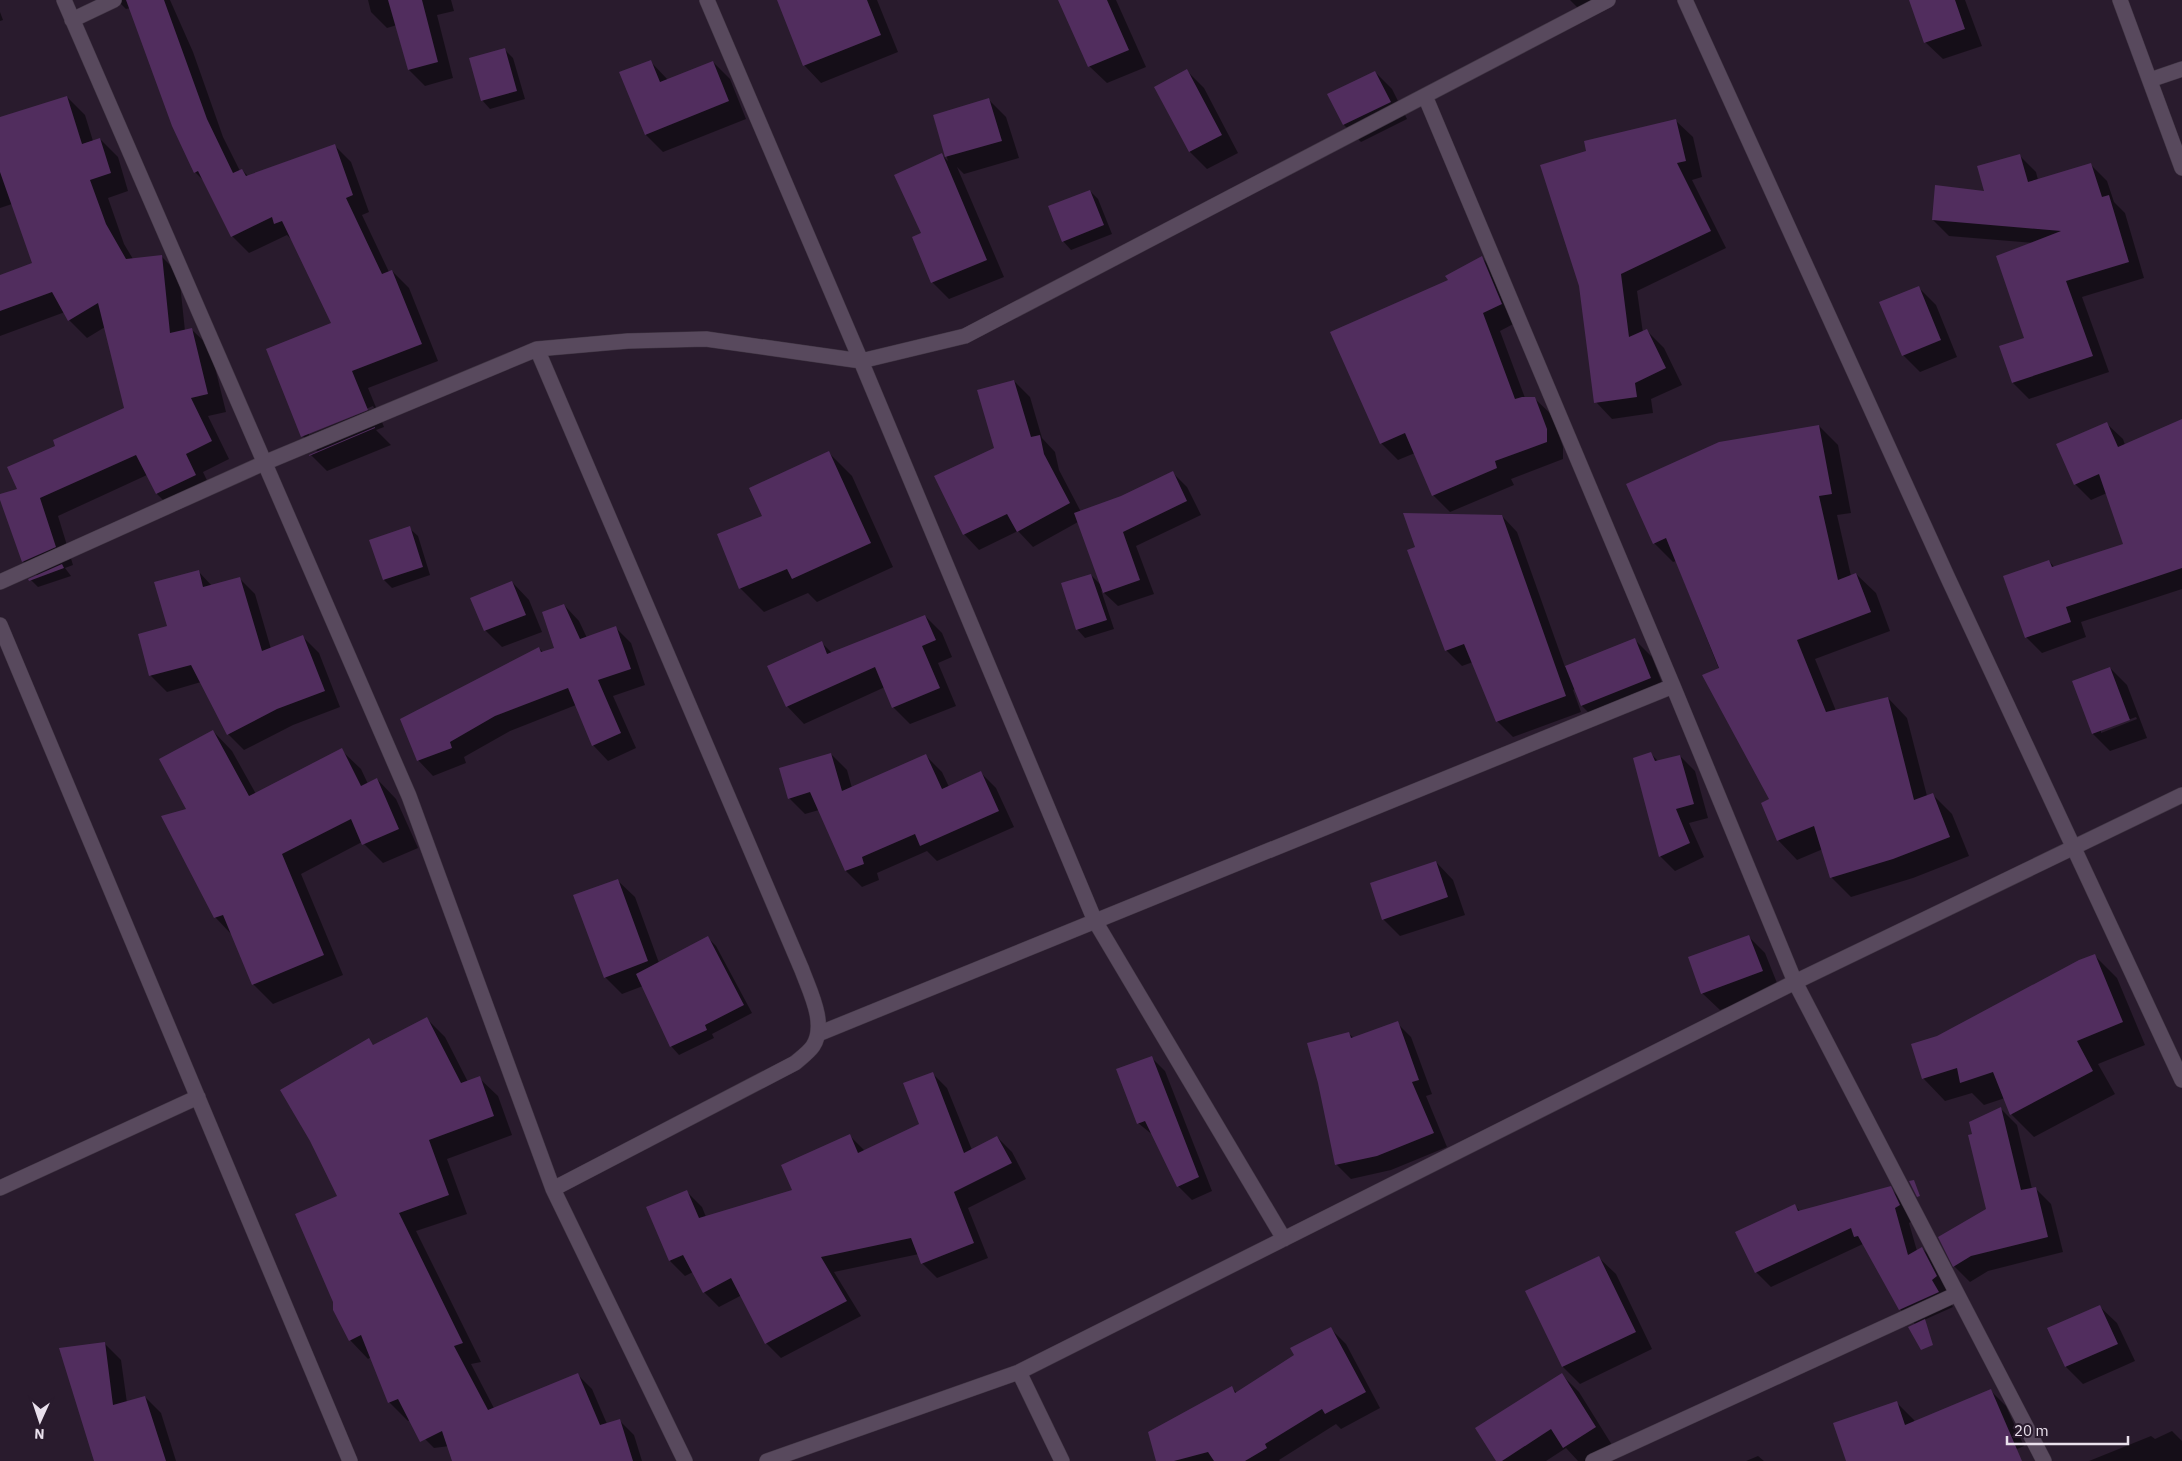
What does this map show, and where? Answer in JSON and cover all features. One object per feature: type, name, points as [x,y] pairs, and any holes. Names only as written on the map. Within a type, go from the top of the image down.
[{"type":"street","points":[[64,0],[409,796],[553,1188],[685,1461]]},
{"type":"street","points":[[72,20],[114,0]]},
{"type":"street","points":[[707,0],[861,361],[1095,921],[1284,1239]]},
{"type":"street","points":[[0,582],[264,463],[536,348],[628,341],[706,338],[861,361],[965,336],[1608,0]]},
{"type":"street","points":[[1685,0],[1947,576],[2182,1080]]},
{"type":"street","points":[[2120,0],[2182,168]]},
{"type":"street","points":[[2150,80],[2182,69]]},
{"type":"street","points":[[1425,96],[1795,982],[2044,1461]]},
{"type":"street","points":[[536,348],[802,970],[816,1009],[818,1034],[812,1047],[795,1062],[553,1188]]},
{"type":"street","points":[[0,625],[350,1461]]},
{"type":"street","points":[[818,1034],[1673,686]]},
{"type":"street","points":[[767,1461],[1019,1372],[1795,982],[2182,795]]},
{"type":"street","points":[[0,1188],[198,1096]]},
{"type":"street","points":[[1593,1461],[1957,1294]]},
{"type":"street","points":[[1019,1372],[1062,1461]]},
{"type":"building","points":[[126,0],[164,0],[207,119],[233,173],[242,169],[246,176],[335,144],[353,195],[346,198],[382,274],[392,270],[422,344],[352,371],[368,410],[301,437],[266,349],[331,323],[282,221],[274,224],[272,217],[231,237],[198,171],[194,173],[172,126]]},
{"type":"building","points":[[388,0],[422,0],[438,62],[408,70]]},
{"type":"building","points":[[777,0],[867,0],[881,35],[803,66]]},
{"type":"building","points":[[1058,0],[1107,0],[1129,50],[1088,67]]},
{"type":"building","points":[[1909,0],[1955,0],[1965,29],[1924,43]]},
{"type":"building","points":[[505,48],[517,91],[481,101],[469,58]]},
{"type":"building","points":[[651,60],[660,82],[713,61],[729,101],[645,135],[619,72]]},
{"type":"building","points":[[1187,69],[1222,135],[1189,152],[1154,87]]},
{"type":"building","points":[[1375,71],[1391,102],[1343,125],[1327,94]]},
{"type":"building","points":[[67,96],[82,144],[100,138],[111,173],[90,180],[106,224],[126,259],[162,255],[170,333],[192,328],[208,394],[191,398],[212,441],[186,454],[196,475],[156,494],[136,455],[40,498],[56,547],[22,562],[0,500],[0,494],[17,489],[7,467],[55,446],[53,440],[124,408],[98,303],[68,321],[52,292],[0,311],[0,275],[32,263],[0,172],[0,117]]},
{"type":"building","points":[[989,98],[1002,141],[945,157],[933,115]]},
{"type":"building","points":[[1676,119],[1686,161],[1677,163],[1711,231],[1621,274],[1629,337],[1647,329],[1666,368],[1635,383],[1637,397],[1594,403],[1579,286],[1540,165],[1586,151],[1584,141]]},
{"type":"building","points":[[942,153],[987,260],[931,283],[912,237],[921,233],[894,175]]},
{"type":"building","points":[[2020,154],[2028,182],[2091,163],[2102,197],[2109,195],[2129,262],[2066,281],[2093,356],[2012,383],[1999,346],[2024,338],[1996,256],[2061,231],[1932,220],[1935,185],[1984,191],[1977,166]]},
{"type":"building","points":[[1090,190],[1104,225],[1062,242],[1048,206]]},
{"type":"building","points":[[1482,256],[1502,304],[1483,313],[1515,399],[1535,397],[1547,429],[1547,442],[1495,461],[1497,468],[1432,496],[1405,433],[1380,444],[1330,332],[1448,280],[1445,276]]},
{"type":"building","points":[[1919,286],[1941,340],[1902,356],[1879,302]]},
{"type":"building","points":[[1014,380],[1031,437],[1040,435],[1044,454],[1070,503],[1017,532],[1007,514],[963,535],[934,476],[994,448],[977,390]]},
{"type":"building","points":[[2182,419],[2182,568],[2066,607],[2071,622],[2025,638],[2003,576],[2049,560],[2052,567],[2123,544],[2099,474],[2074,485],[2056,444],[2107,422],[2118,447]]},
{"type":"building","points":[[1819,425],[1832,494],[1819,496],[1838,580],[1856,573],[1871,612],[1797,640],[1826,712],[1888,697],[1914,800],[1933,793],[1950,837],[1893,859],[1830,878],[1814,826],[1777,841],[1761,803],[1769,799],[1702,675],[1719,668],[1666,538],[1653,544],[1626,484],[1719,442]]},
{"type":"building","points":[[375,428],[309,456],[309,455]]},
{"type":"building","points":[[829,451],[871,543],[792,579],[787,569],[739,589],[717,534],[762,516],[749,488]]},
{"type":"building","points":[[1173,471],[1187,501],[1123,532],[1140,580],[1103,593],[1074,513],[1121,496]]},
{"type":"building","points":[[1403,513],[1502,515],[1566,696],[1496,722],[1464,644],[1445,651],[1407,550],[1415,547]]},
{"type":"building","points":[[410,526],[423,567],[383,580],[369,540]]},
{"type":"building","points":[[62,564],[64,568],[29,581],[28,579]]},
{"type":"building","points":[[199,570],[203,587],[240,577],[262,651],[303,635],[325,691],[277,709],[227,735],[191,665],[149,676],[138,634],[167,626],[154,582]]},
{"type":"building","points":[[1091,574],[1107,620],[1076,630],[1061,583]]},
{"type":"building","points":[[512,581],[526,615],[484,631],[470,598]]},
{"type":"building","points":[[564,604],[580,639],[616,626],[631,669],[598,680],[621,733],[592,746],[568,688],[495,716],[450,742],[452,748],[417,761],[400,719],[539,647],[541,652],[554,648],[542,612]]},
{"type":"building","points":[[925,615],[936,640],[922,646],[940,688],[892,708],[875,667],[786,707],[767,666],[822,641],[827,654]]},
{"type":"building","points":[[1635,638],[1651,678],[1581,706],[1565,666]]},
{"type":"building","points":[[2110,667],[2130,720],[2092,734],[2072,681]]},
{"type":"building","points":[[213,730],[249,796],[342,748],[361,786],[377,778],[399,829],[362,845],[351,819],[282,854],[324,955],[252,985],[223,915],[214,918],[161,816],[186,809],[159,759]]},
{"type":"building","points":[[1651,752],[1655,761],[1680,755],[1694,804],[1676,809],[1690,843],[1659,857],[1633,758]]},
{"type":"building","points":[[831,753],[842,791],[926,754],[942,789],[981,771],[999,811],[920,846],[915,834],[862,857],[864,864],[845,871],[810,792],[788,799],[779,768]]},
{"type":"building","points":[[1436,861],[1448,897],[1382,920],[1370,883]]},
{"type":"building","points":[[618,879],[648,961],[604,978],[573,895]]},
{"type":"building","points":[[1749,935],[1763,971],[1701,994],[1688,957]]},
{"type":"building","points":[[708,936],[744,1005],[705,1025],[707,1030],[670,1047],[636,974]]},
{"type":"building","points":[[2095,954],[2123,1022],[2077,1041],[2093,1071],[2010,1115],[1993,1072],[1960,1083],[1957,1068],[1922,1079],[1911,1044],[1937,1036],[2079,960]]},
{"type":"building","points":[[427,1017],[461,1083],[480,1076],[494,1116],[429,1140],[449,1195],[399,1213],[463,1343],[454,1346],[488,1410],[578,1373],[600,1425],[620,1419],[633,1461],[452,1461],[442,1431],[420,1442],[398,1399],[388,1403],[361,1335],[349,1341],[333,1310],[333,1302],[295,1214],[337,1196],[310,1141],[280,1090],[369,1038],[373,1045]]},
{"type":"building","points":[[1398,1021],[1419,1080],[1412,1082],[1434,1133],[1377,1156],[1335,1165],[1318,1083],[1307,1043],[1349,1032],[1351,1038]]},
{"type":"building","points":[[1152,1056],[1199,1177],[1177,1187],[1145,1121],[1137,1124],[1116,1069]]},
{"type":"building","points":[[933,1072],[964,1153],[997,1136],[1012,1163],[954,1192],[974,1243],[921,1264],[911,1238],[821,1257],[847,1301],[765,1344],[731,1278],[703,1293],[683,1255],[669,1261],[646,1207],[687,1190],[699,1218],[792,1190],[781,1165],[850,1134],[858,1153],[919,1124],[903,1083]]},
{"type":"building","points":[[2001,1107],[2021,1190],[2036,1187],[2048,1237],[1971,1256],[1953,1267],[1938,1237],[1986,1209],[1968,1135],[1972,1134],[1969,1122]]},
{"type":"building","points":[[1914,1180],[1920,1196],[1917,1197],[1909,1181]]},
{"type":"building","points":[[1891,1186],[1900,1205],[1895,1208],[1908,1255],[1922,1247],[1937,1276],[1932,1280],[1939,1292],[1899,1310],[1858,1236],[1854,1237],[1851,1228],[1755,1273],[1735,1232],[1795,1204],[1798,1211]]},
{"type":"building","points":[[1599,1256],[1636,1332],[1562,1367],[1525,1291]]},
{"type":"building","points":[[2100,1305],[2118,1344],[2065,1367],[2047,1328]]},
{"type":"building","points":[[1925,1319],[1933,1345],[1921,1350],[1908,1327]]},
{"type":"building","points":[[1331,1327],[1366,1392],[1325,1414],[1322,1409],[1265,1444],[1267,1448],[1245,1461],[1214,1461],[1208,1452],[1174,1461],[1156,1461],[1148,1432],[1232,1386],[1235,1393],[1294,1355],[1290,1348]]},
{"type":"building","points":[[105,1342],[113,1405],[145,1396],[166,1461],[94,1461],[59,1348]]},
{"type":"building","points":[[1562,1373],[1596,1427],[1563,1448],[1551,1429],[1502,1461],[1496,1461],[1475,1428]]},
{"type":"building","points":[[1991,1389],[2022,1461],[1846,1461],[1833,1423],[1897,1401],[1905,1425]]}]
